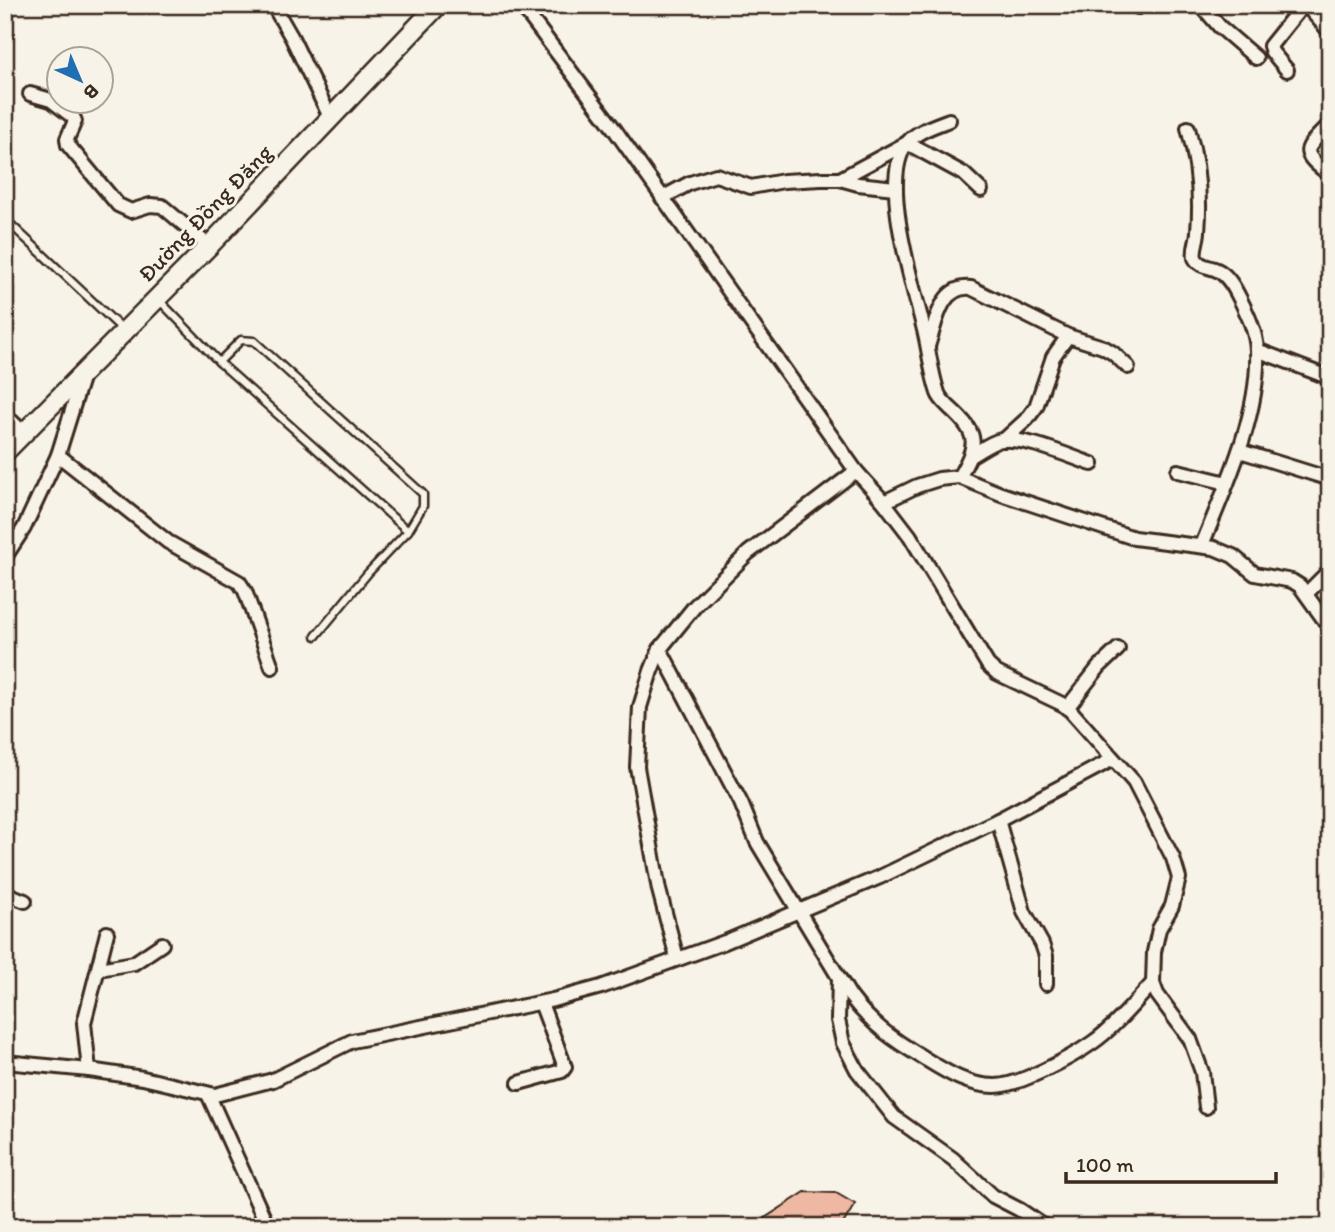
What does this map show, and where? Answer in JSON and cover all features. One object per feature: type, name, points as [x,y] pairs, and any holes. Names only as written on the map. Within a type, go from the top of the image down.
[{"type":"main road","name":"Đường Đồng Đăng","points":[[5,452],[209,246],[438,5]]},
{"type":"street","points":[[273,5],[330,117]]},
{"type":"street","points":[[521,5],[615,130],[856,471],[910,536],[989,665],[997,673],[1067,708],[1083,722],[1129,775],[1173,858],[1178,878],[1172,906],[1159,929],[1154,952],[1153,983],[1157,994],[1191,1039],[1202,1072],[1206,1107]]},
{"type":"street","points":[[1201,5],[1220,27],[1256,58]]},
{"type":"street","points":[[1287,70],[1270,46],[1304,5],[1330,32]]},
{"type":"street","points":[[30,94],[51,100],[73,117],[75,121],[67,139],[68,145],[118,205],[131,211],[150,205],[162,206],[209,246]]},
{"type":"street","points":[[840,179],[907,143],[924,130],[948,120]]},
{"type":"street","points":[[1330,124],[1308,147],[1307,153],[1309,158],[1330,175]]},
{"type":"street","points":[[1188,128],[1193,143],[1198,185],[1195,258],[1203,266],[1218,270],[1229,281],[1253,328],[1257,350],[1254,388],[1240,451],[1202,545]]},
{"type":"street","points":[[907,143],[899,160],[895,188],[909,271],[938,393],[966,422],[972,431],[974,442],[972,455],[959,477]]},
{"type":"street","points":[[907,143],[964,174],[981,190]]},
{"type":"street","points":[[662,198],[690,183],[716,175],[751,187],[784,181],[840,179],[895,188]]},
{"type":"street","points":[[928,346],[947,295],[961,287],[971,288],[1068,336],[1104,347],[1128,368]]},
{"type":"street","points":[[1004,440],[1036,407],[1053,357],[1068,336]]},
{"type":"street","points":[[1257,350],[1330,378]]},
{"type":"street","points":[[5,557],[24,528],[58,456],[83,375]]},
{"type":"street","points":[[5,415],[25,434]]},
{"type":"street","points":[[972,455],[996,441],[1004,440],[1027,443],[1092,464]]},
{"type":"street","points":[[1240,451],[1330,479]]},
{"type":"street","points":[[58,456],[168,542],[239,582],[245,591],[272,667]]},
{"type":"street","points":[[677,958],[659,890],[637,767],[640,708],[651,671],[660,649],[695,606],[748,553],[856,471]]},
{"type":"street","points":[[1178,471],[1227,483]]},
{"type":"street","points":[[884,502],[917,486],[939,479],[959,477],[1001,494],[1134,538],[1214,548],[1233,556],[1255,574],[1300,586],[1330,628]]},
{"type":"street","points":[[1307,593],[1330,569]]},
{"type":"street","points":[[660,649],[741,803],[757,842],[866,1018],[892,1040],[956,1078],[998,1086],[1044,1070],[1093,1042],[1153,983]]},
{"type":"street","points":[[1067,708],[1099,667],[1118,649]]},
{"type":"street","points":[[5,1062],[143,1078],[215,1095],[273,1080],[352,1041],[541,1003],[601,987],[800,912],[998,820],[1113,759]]},
{"type":"street","points":[[998,820],[1024,912],[1046,956],[1046,984]]},
{"type":"street","points":[[5,893],[25,901]]},
{"type":"street","points":[[89,1070],[84,1023],[107,933]]},
{"type":"street","points":[[99,969],[134,963],[162,944]]},
{"type":"street","points":[[839,978],[838,1020],[843,1043],[857,1069],[894,1117],[953,1159],[993,1196],[1045,1227]]},
{"type":"street","points":[[519,1083],[562,1071],[565,1067],[541,1003]]},
{"type":"street","points":[[208,1094],[268,1227]]},
{"type":"lane","points":[[5,219],[125,331]]},
{"type":"lane","points":[[157,298],[219,362],[408,531]]},
{"type":"lane","points":[[219,362],[242,340],[254,341],[423,494],[423,506],[408,531],[368,573],[316,636]]},
{"type":"building","points":[[805,1192],[836,1193],[855,1204],[841,1227],[751,1227]]}]
